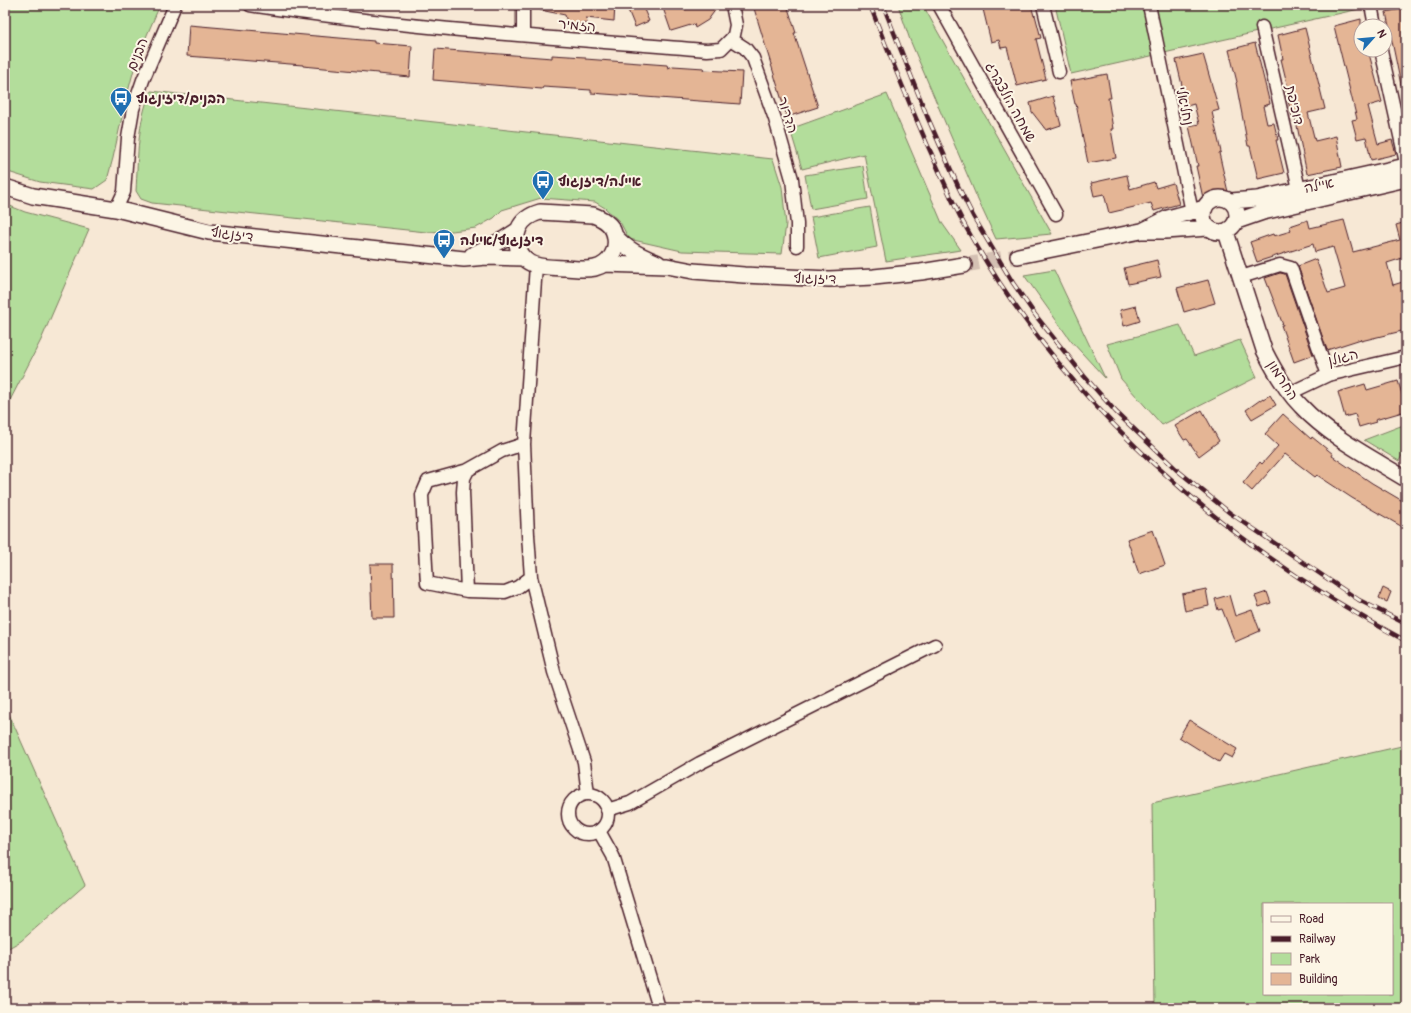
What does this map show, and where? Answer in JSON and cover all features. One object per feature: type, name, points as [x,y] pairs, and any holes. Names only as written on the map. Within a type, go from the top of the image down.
[{"type":"street","name":"הבנים","points":[[116,209],[124,192],[128,138],[133,110],[146,73],[175,5]]},
{"type":"street","name":"הזמיר","points":[[250,5],[310,10],[428,27],[707,50],[721,49],[731,39]]},
{"type":"street","points":[[523,5],[523,35]]},
{"type":"street","points":[[731,39],[736,25],[732,5]]},
{"type":"street","name":"שמחה הולצברג","points":[[939,5],[1056,214]]},
{"type":"street","points":[[1043,5],[1059,72]]},
{"type":"street","name":"נחליאלי","points":[[1149,5],[1198,210]]},
{"type":"street","points":[[1371,5],[1373,18]]},
{"type":"street","name":"דוכיפת","points":[[1262,27],[1299,189]]},
{"type":"street","name":"הדרור","points":[[731,39],[745,48],[753,58],[774,119],[792,179],[797,224],[797,246]]},
{"type":"street","points":[[1383,58],[1406,163]]},
{"type":"street","name":"איילה","points":[[1231,201],[1257,199],[1406,166]]},
{"type":"street","name":"איילה","points":[[1237,221],[1263,212],[1406,180]]},
{"type":"street","name":"דיזנגוף","points":[[5,187],[33,196],[116,209],[209,232],[464,259],[486,257],[530,262]]},
{"type":"street","points":[[1018,256],[1141,231],[1208,228],[1216,232],[1226,232],[1231,230],[1237,221],[1237,210],[1231,201],[1216,198],[1198,210],[1168,218],[1141,231]]},
{"type":"street","points":[[1198,210],[1208,228]]},
{"type":"street","points":[[540,212],[593,215],[607,222],[615,236],[616,244],[610,259],[597,268],[589,269],[530,262],[519,252],[516,238],[521,224],[526,218],[540,212]]},
{"type":"street","points":[[464,259],[504,239],[518,230]]},
{"type":"street","name":"החרמון","points":[[1226,232],[1264,350],[1273,368],[1290,393],[1300,406],[1320,424],[1352,446],[1406,479]]},
{"type":"street","name":"דיזנגוף","points":[[615,236],[622,244],[632,251],[667,266]]},
{"type":"street","points":[[530,262],[524,444],[531,577],[554,672],[584,762],[588,794]]},
{"type":"street","name":"דיזנגוף","points":[[604,264],[667,266],[693,271],[829,279],[874,277],[921,272],[964,265]]},
{"type":"street","points":[[1241,277],[1280,265],[1291,268],[1328,375]]},
{"type":"street","name":"הגולן","points":[[1290,393],[1328,375],[1406,358]]},
{"type":"street","points":[[524,444],[502,451],[468,470],[428,481],[422,495],[427,583],[467,591],[504,592],[518,587],[531,577]]},
{"type":"street","points":[[467,591],[463,492],[464,478],[468,470]]},
{"type":"street","points":[[607,810],[630,803],[700,763],[935,645]]},
{"type":"street","points":[[582,794],[599,797],[603,801],[607,810],[606,823],[599,831],[594,833],[583,834],[573,828],[567,817],[567,811],[572,801],[582,794]]},
{"type":"street","points":[[599,831],[613,856],[659,1008]]},
{"type":"green space","points":[[5,5],[160,5],[137,58],[107,180],[94,189],[40,182],[5,171]]},
{"type":"green space","points":[[898,5],[923,5],[1052,234],[996,239],[910,40]]},
{"type":"green space","points":[[1055,5],[1377,5],[1071,74]]},
{"type":"green space","points":[[151,91],[773,159],[782,187],[786,224],[782,254],[682,251],[629,239],[620,222],[605,208],[595,202],[541,198],[502,210],[494,218],[476,228],[426,232],[152,203],[141,199],[136,191],[141,128],[146,103]]},
{"type":"green space","points":[[887,94],[942,223],[961,250],[886,261],[864,154],[802,169],[790,129]]},
{"type":"green space","points":[[863,166],[868,199],[811,209],[805,175]]},
{"type":"green space","points":[[5,204],[25,212],[89,229],[41,340],[5,410]]},
{"type":"green space","points":[[870,207],[877,247],[819,258],[811,217]]},
{"type":"green space","points":[[1054,270],[1105,378],[1071,341],[1024,275]]},
{"type":"green space","points":[[1180,325],[1194,356],[1240,340],[1257,377],[1162,425],[1121,379],[1107,344]]},
{"type":"green space","points":[[1406,424],[1406,448],[1399,461],[1364,440]]},
{"type":"green space","points":[[5,705],[85,885],[21,941],[5,950]]},
{"type":"green space","points":[[1406,745],[1406,1008],[1155,1008],[1152,803]]},
{"type":"building","points":[[540,5],[615,5],[614,21],[586,18],[587,23],[568,26],[565,15],[540,10]]},
{"type":"building","points":[[626,5],[642,5],[649,21],[635,27]]},
{"type":"building","points":[[662,5],[682,5],[684,10],[693,5],[719,5],[708,20],[695,28],[694,24],[671,31]]},
{"type":"building","points":[[753,5],[787,5],[796,33],[794,33],[818,107],[787,117]]},
{"type":"building","points":[[982,5],[1031,5],[1041,38],[1036,39],[1046,79],[1017,86],[1007,47],[1001,48],[999,40],[991,42]]},
{"type":"building","points":[[1406,8],[1406,84],[1401,85],[1393,46],[1393,18],[1387,18],[1386,12]]},
{"type":"building","points":[[1353,21],[1353,58],[1370,58],[1382,102],[1368,106],[1378,144],[1392,140],[1396,154],[1371,160],[1366,137],[1357,139],[1352,120],[1357,119],[1334,26]]},
{"type":"building","points":[[189,25],[374,41],[374,43],[412,46],[410,77],[303,65],[187,56]]},
{"type":"building","points":[[1305,28],[1325,109],[1308,113],[1315,141],[1336,136],[1342,167],[1307,174],[1295,116],[1292,117],[1286,92],[1289,92],[1281,59],[1283,59],[1278,35]]},
{"type":"building","points":[[1255,43],[1270,104],[1263,106],[1267,124],[1274,123],[1278,140],[1276,140],[1284,173],[1258,179],[1250,146],[1248,146],[1237,82],[1229,50]]},
{"type":"building","points":[[435,49],[552,58],[552,55],[585,57],[585,59],[667,65],[668,68],[673,66],[704,68],[703,70],[742,72],[740,104],[591,93],[591,90],[543,87],[542,89],[433,80]]},
{"type":"building","points":[[1203,54],[1219,110],[1212,112],[1228,192],[1203,198],[1189,126],[1199,124],[1194,104],[1187,106],[1176,60]]},
{"type":"building","points":[[1107,74],[1111,98],[1108,98],[1113,129],[1111,129],[1116,158],[1088,163],[1070,81]]},
{"type":"building","points":[[1053,96],[1061,125],[1046,130],[1032,112],[1030,103]]},
{"type":"building","points":[[1127,175],[1130,189],[1154,182],[1156,188],[1173,183],[1179,204],[1154,211],[1151,203],[1109,213],[1104,194],[1094,196],[1091,183]]},
{"type":"building","points":[[1308,220],[1310,228],[1344,220],[1353,252],[1400,240],[1396,225],[1406,222],[1406,257],[1387,263],[1393,285],[1406,281],[1406,330],[1361,341],[1361,339],[1327,350],[1298,266],[1316,259],[1328,293],[1345,288],[1333,247],[1315,252],[1313,244],[1257,262],[1250,242],[1273,234],[1274,236],[1291,231],[1290,226]]},
{"type":"building","points":[[1157,260],[1161,277],[1128,284],[1124,268]]},
{"type":"building","points":[[1280,273],[1285,274],[1313,355],[1294,362],[1281,325],[1283,325],[1265,278]]},
{"type":"building","points":[[1208,280],[1215,303],[1184,312],[1177,288]]},
{"type":"building","points":[[1136,306],[1140,321],[1124,326],[1120,310]]},
{"type":"building","points":[[1398,381],[1406,411],[1375,420],[1376,422],[1359,427],[1355,414],[1345,417],[1338,392],[1365,384],[1367,390]]},
{"type":"building","points":[[1270,395],[1276,405],[1252,419],[1246,410]]},
{"type":"building","points":[[1202,410],[1219,441],[1199,456],[1187,439],[1184,440],[1175,426]]},
{"type":"building","points":[[1283,414],[1311,439],[1312,437],[1333,454],[1332,456],[1372,483],[1406,503],[1406,529],[1352,498],[1317,475],[1315,477],[1285,454],[1252,491],[1243,483],[1260,462],[1262,464],[1278,446],[1265,434]]},
{"type":"building","points":[[1153,530],[1165,565],[1139,574],[1127,539]]},
{"type":"building","points":[[370,564],[393,564],[394,618],[372,618]]},
{"type":"building","points":[[1383,588],[1391,592],[1387,602],[1379,598]]},
{"type":"building","points":[[1206,589],[1209,606],[1185,611],[1182,594]]},
{"type":"building","points":[[1267,592],[1271,603],[1259,607],[1255,596]]},
{"type":"building","points":[[1229,595],[1235,616],[1252,610],[1260,631],[1235,642],[1222,609],[1218,610],[1215,599]]},
{"type":"building","points":[[1189,720],[1237,749],[1232,758],[1224,754],[1219,762],[1179,737]]},
{"type":"tunnel","points":[[964,265],[1018,256]]},
{"type":"railway","points":[[870,5],[920,127],[963,222],[1003,288],[1049,351],[1099,409],[1154,464],[1212,514],[1274,561],[1339,603],[1406,641]]},
{"type":"railway","points":[[883,5],[927,116],[973,216],[1013,283],[1036,316],[1084,376],[1116,412],[1177,470],[1230,513],[1359,600],[1406,624]]},
{"type":"place","name":"הבנים/דיזינגוף","points":[[121,118]]},
{"type":"place","name":"איילה/דיזנגוף","points":[[543,200]]},
{"type":"place","name":"דיזנגוף/איילה","points":[[444,260]]}]
